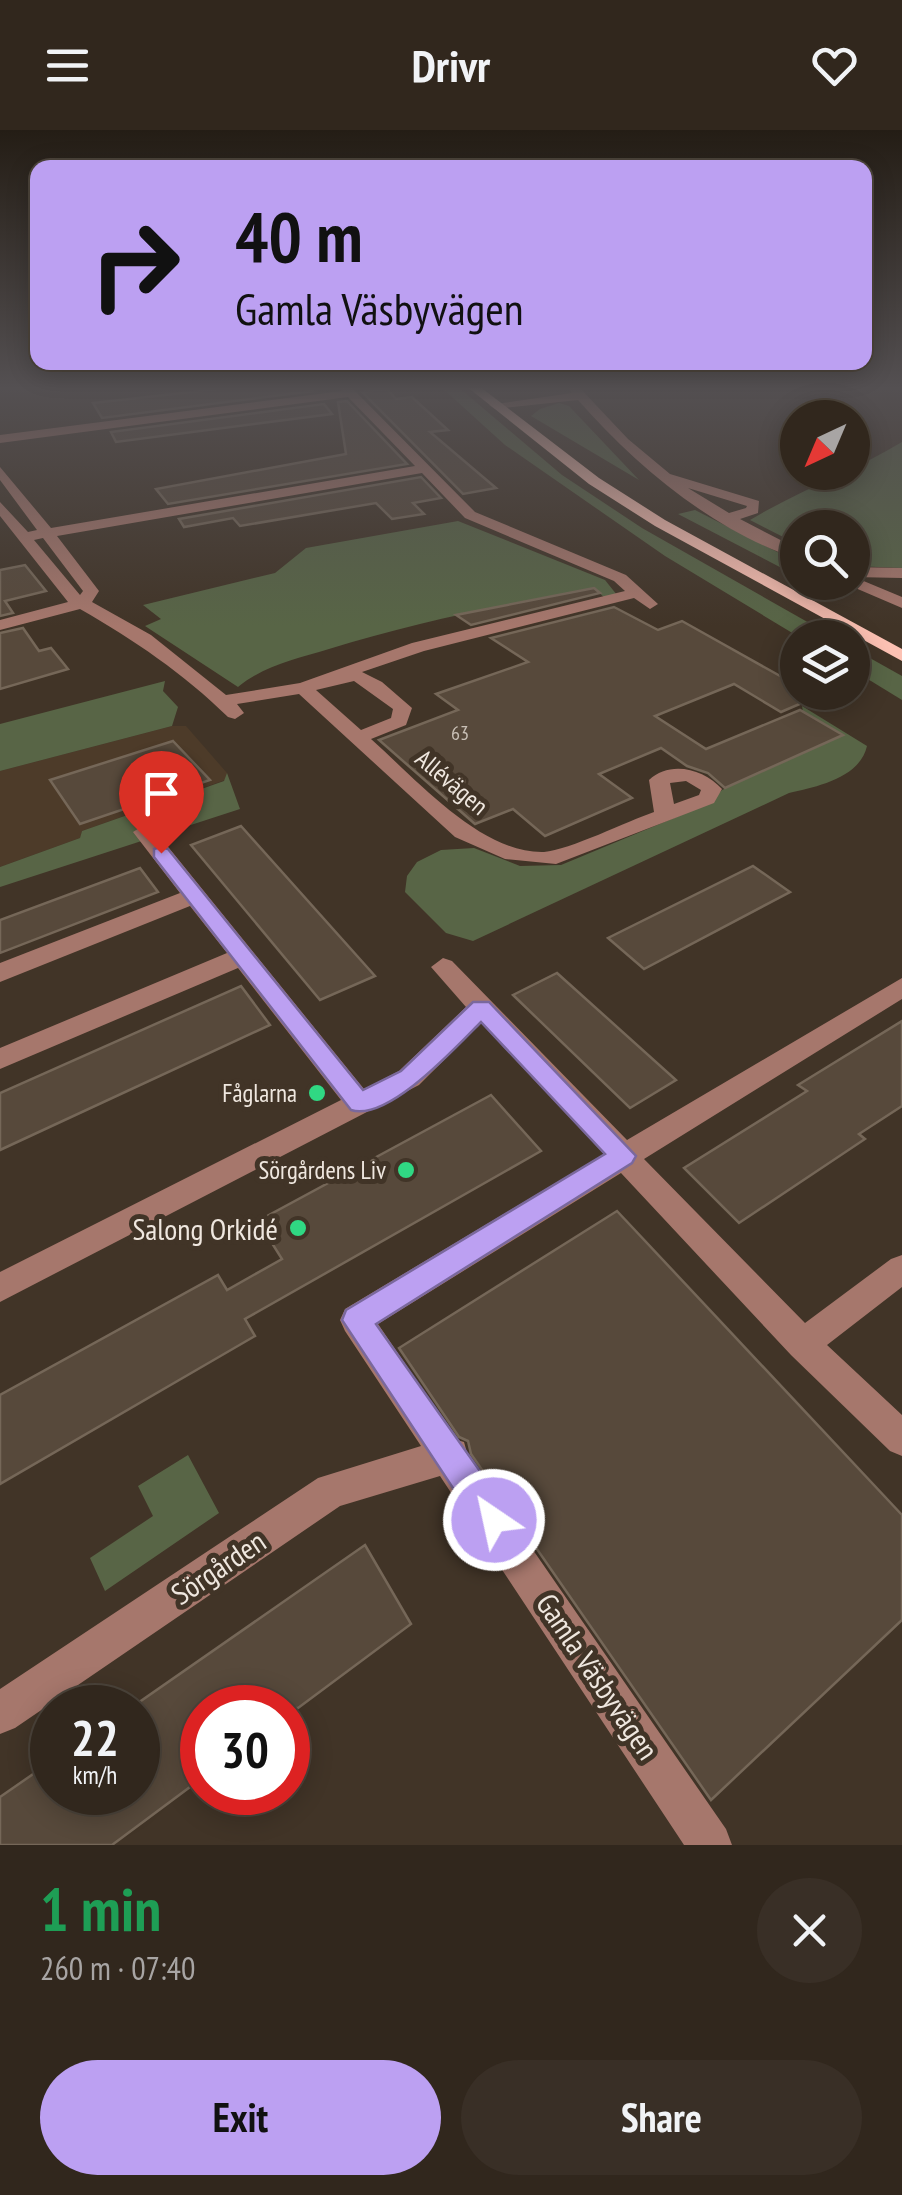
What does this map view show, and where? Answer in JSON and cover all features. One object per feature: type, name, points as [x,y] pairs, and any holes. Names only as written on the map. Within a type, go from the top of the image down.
[{"type":"main road","points":[[575,466],[660,523],[902,656]]},
{"type":"street","points":[[25,503],[1,509],[69,596],[144,639],[229,707],[303,688],[386,655],[599,606],[636,588],[485,524],[470,515],[420,466]]},
{"type":"street","points":[[649,466],[727,519],[780,545]]},
{"type":"street","points":[[24,537],[424,470]]},
{"type":"street","points":[[0,471],[91,591],[83,602],[4,624]]},
{"type":"street","points":[[665,479],[674,478],[754,504],[754,510],[727,519]]},
{"type":"street","points":[[870,572],[902,573]]},
{"type":"street","points":[[870,588],[902,603]]},
{"type":"street","points":[[4,624],[30,643]]},
{"type":"street","points":[[347,672],[360,674],[403,708],[399,721],[360,737]]},
{"type":"street","name":"Allévägen","points":[[303,688],[464,832],[513,854],[548,859],[665,813]]},
{"type":"street","points":[[144,832],[360,1104]]},
{"type":"street","points":[[0,973],[195,895]]},
{"type":"street","points":[[0,1059],[243,956]]},
{"type":"street","points":[[443,968],[803,1344],[902,1439]]},
{"type":"street","points":[[623,1156],[902,987]]},
{"type":"street","points":[[0,1288],[410,1078],[481,1008]]},
{"type":"street","name":"Gamla Väsbyvägen","points":[[623,1156],[356,1320],[710,1845]]},
{"type":"street","points":[[803,1344],[902,1269]]},
{"type":"street","name":"Sörgården","points":[[0,1713],[331,1492],[451,1456]]},
{"type":"shaded area","points":[[172,726],[186,726],[228,779],[82,831],[80,838],[0,867],[0,771]]},
{"type":"green space","points":[[535,466],[551,466],[642,528],[804,620],[780,620],[780,626],[665,556]]},
{"type":"green space","points":[[615,466],[626,466],[639,480]]},
{"type":"green space","points":[[870,466],[902,466],[902,568],[870,567],[870,510],[780,510],[780,535],[750,520],[807,490],[870,490]]},
{"type":"green space","points":[[695,510],[780,553],[780,567],[678,514]]},
{"type":"green space","points":[[458,521],[605,580],[617,595],[607,600],[594,588],[428,622],[281,664],[238,687],[145,626],[161,619],[143,605],[275,573],[306,548]]},
{"type":"green space","points":[[870,658],[902,676],[902,700],[870,680]]},
{"type":"green space","points":[[165,681],[163,691],[178,707],[172,726],[0,771],[0,724]]},
{"type":"green space","points":[[808,710],[867,746],[856,766],[836,779],[789,793],[473,941],[446,933],[405,892],[407,876],[417,862],[441,850],[474,848],[520,866],[561,865],[710,803],[722,790],[842,736],[803,712]]},
{"type":"green space","points":[[227,773],[240,809],[0,887],[0,867],[80,838],[82,831],[224,781]]},
{"type":"green space","points":[[188,1455],[219,1513],[105,1591],[90,1558],[153,1516],[138,1486]]},
{"type":"building","points":[[281,466],[395,466],[168,504],[156,489]]},
{"type":"building","points":[[435,466],[470,466],[496,488],[463,494]]},
{"type":"building","points":[[421,477],[441,498],[413,503],[424,514],[392,519],[376,503],[240,526],[233,518],[184,527],[179,519]]},
{"type":"building","points":[[25,565],[46,591],[5,601],[13,613],[0,616],[0,570]]},
{"type":"building","points":[[594,588],[600,593],[471,625],[456,615]]},
{"type":"building","points":[[614,607],[658,630],[682,621],[780,676],[780,710],[786,710],[781,712],[734,684],[655,716],[706,749],[800,710],[843,735],[725,788],[708,773],[687,766],[661,748],[599,774],[632,798],[545,836],[513,809],[475,824],[379,740],[458,710],[436,694],[528,662],[491,638]]},
{"type":"building","points":[[23,628],[39,651],[51,648],[68,669],[0,689],[0,633]]},
{"type":"building","points":[[173,741],[210,780],[80,824],[50,780]]},
{"type":"building","points":[[241,826],[375,976],[320,1000],[191,845]]},
{"type":"building","points":[[753,866],[790,892],[644,969],[608,938]]},
{"type":"building","points":[[140,868],[158,892],[0,953],[0,920]]},
{"type":"building","points":[[557,973],[676,1080],[630,1108],[513,995]]},
{"type":"building","points":[[241,986],[270,1025],[0,1150],[0,1093]]},
{"type":"building","points":[[902,1021],[902,1106],[859,1134],[865,1139],[739,1223],[684,1168],[807,1091],[798,1085]]},
{"type":"building","points":[[491,1095],[541,1151],[245,1319],[255,1336],[0,1484],[0,1395],[218,1275],[227,1290],[282,1259],[258,1221]]},
{"type":"building","points":[[617,1211],[902,1515],[902,1620],[711,1800],[471,1454],[468,1441],[459,1437],[399,1348]]},
{"type":"building","points":[[365,1545],[411,1624],[310,1699],[310,1685],[180,1685],[180,1794],[160,1809],[160,1688]]},
{"type":"building","points":[[30,1776],[30,1815],[152,1815],[112,1845],[0,1845],[0,1797]]},
{"type":"place","name":"Fåglarna","points":[[317,1093]]},
{"type":"place","name":"Sörgårdens Liv","points":[[406,1170]]},
{"type":"place","name":"Salong Orkidé","points":[[298,1228]]},
{"type":"route","points":[[161,853],[360,1104],[410,1078],[481,1008],[623,1156],[356,1320],[494,1520]]}]
